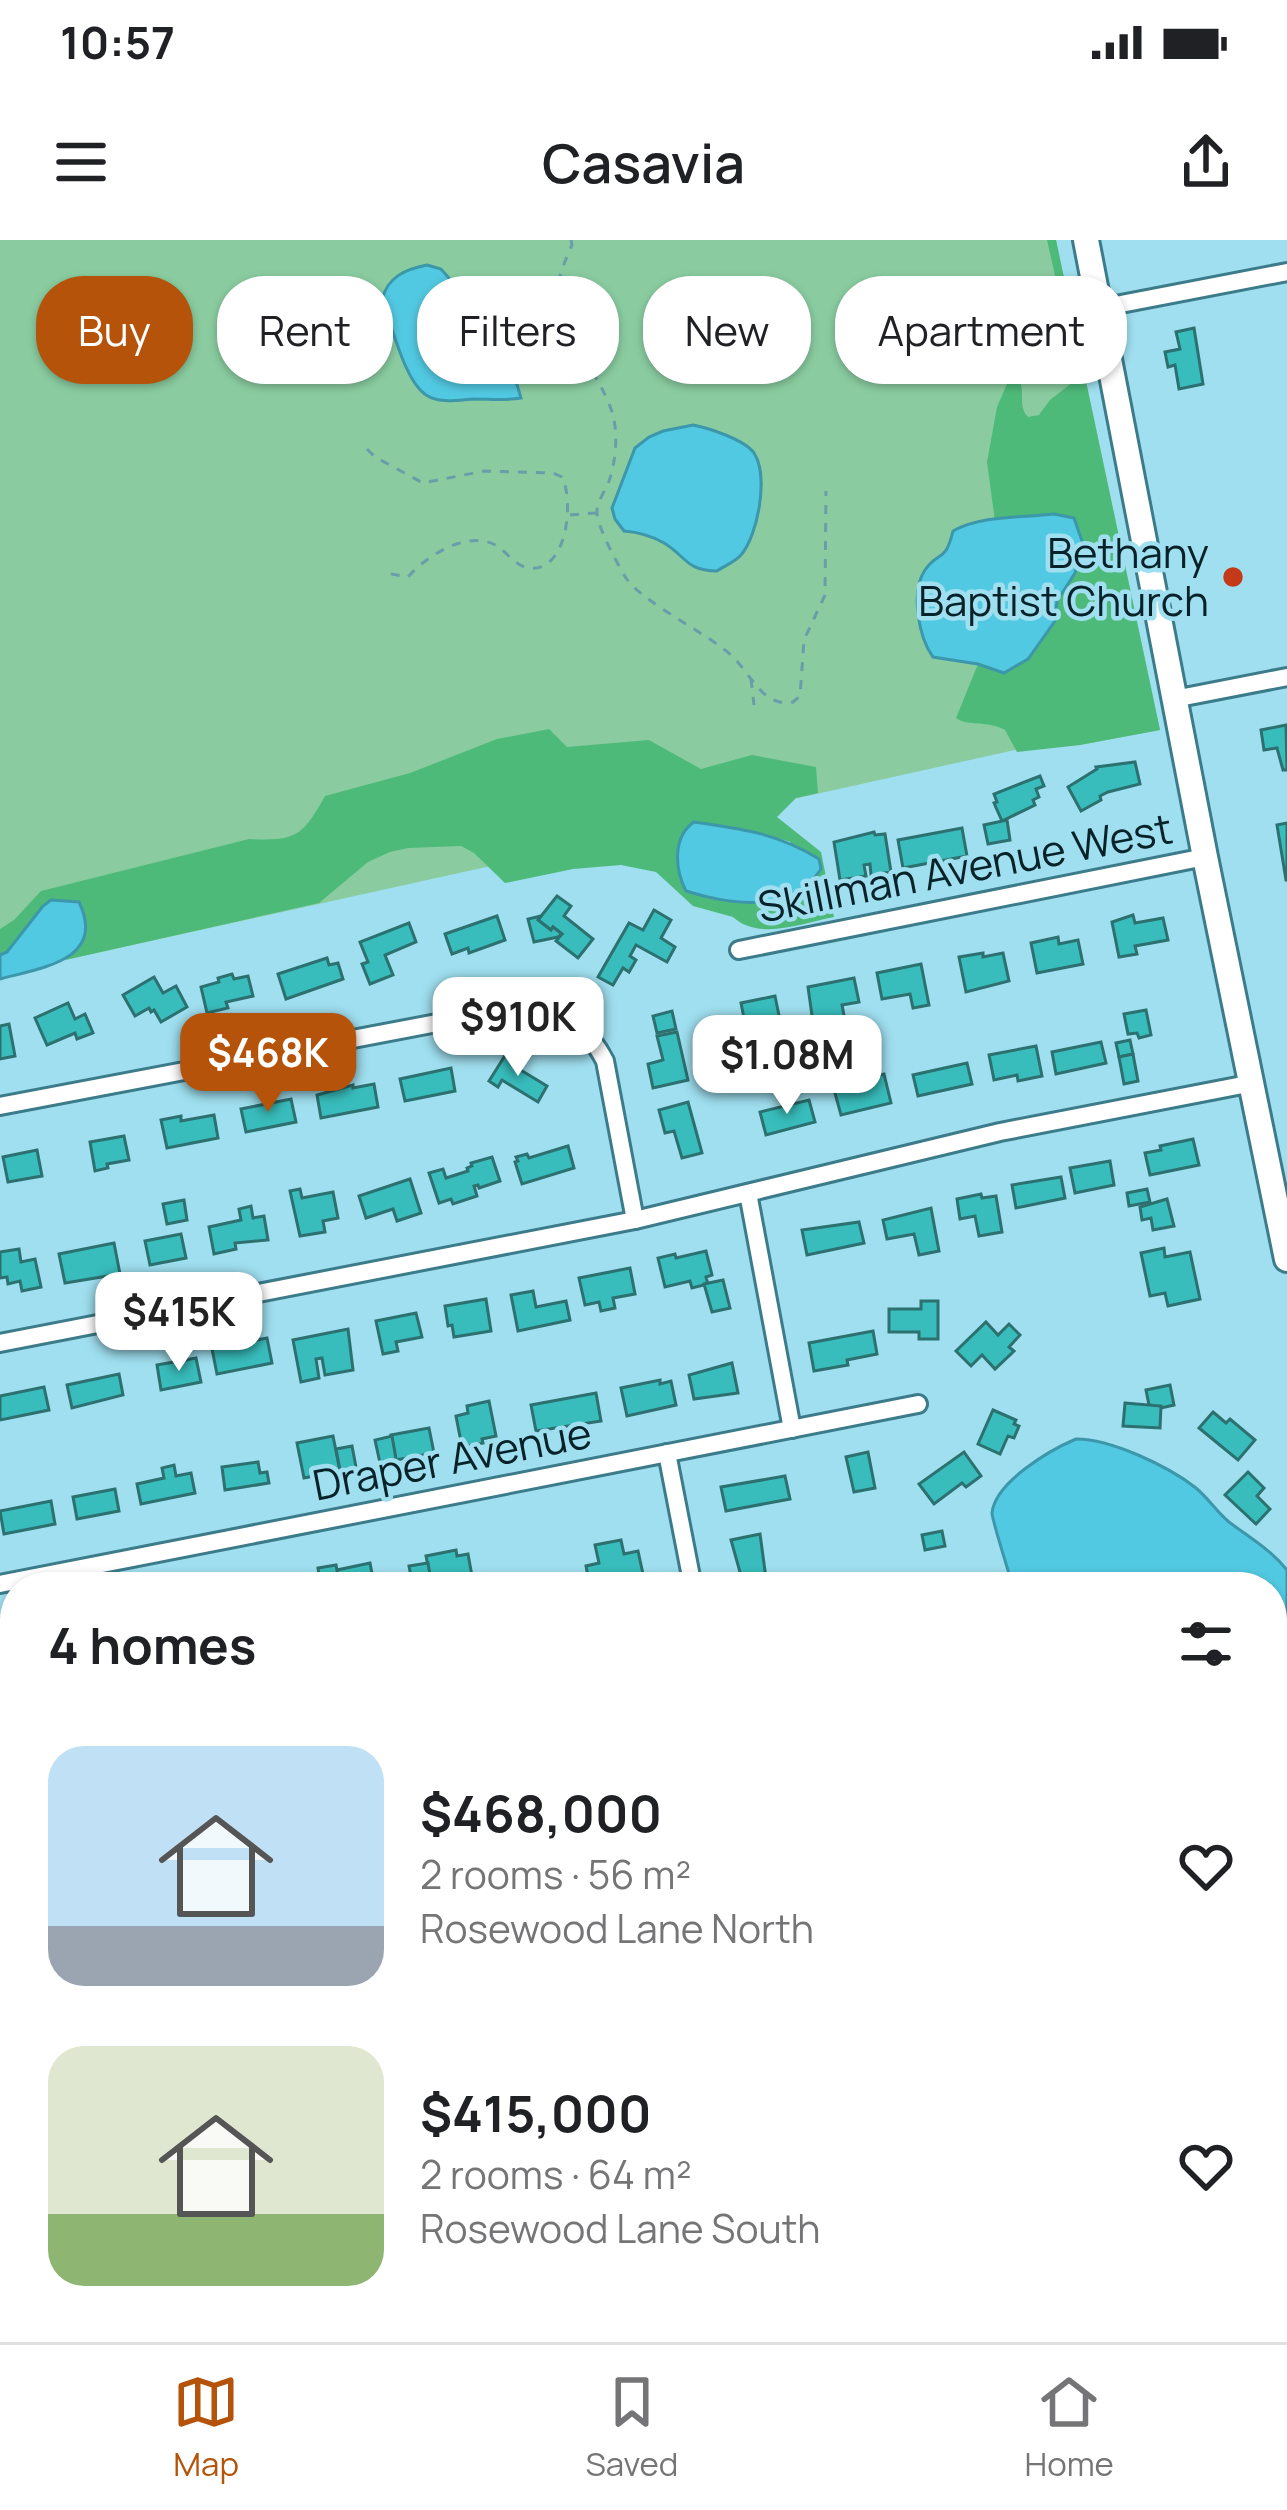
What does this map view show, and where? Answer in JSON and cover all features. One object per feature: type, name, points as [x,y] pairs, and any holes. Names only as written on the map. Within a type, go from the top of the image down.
[{"type":"main road","points":[[1086,240],[1093,276]]},
{"type":"main road","points":[[1114,384],[1204,857],[1287,1259]]},
{"type":"street","points":[[1127,303],[1287,272]]},
{"type":"street","points":[[1174,699],[1287,677]]},
{"type":"street","name":"Skillman Avenue West","points":[[739,950],[1204,857]]},
{"type":"street","points":[[0,1106],[535,1007],[570,1018],[585,1030],[605,1061],[635,1220]]},
{"type":"street","points":[[0,1342],[635,1220],[1000,1132],[1252,1083]]},
{"type":"street","points":[[748,1193],[792,1429]]},
{"type":"street","name":"Draper Avenue","points":[[95,1572],[918,1404]]},
{"type":"street","points":[[667,1454],[690,1572]]},
{"type":"path","points":[[572,240],[555,291],[556,307],[611,406],[615,422],[610,480],[596,513],[627,580],[721,646],[772,701],[793,702],[800,695],[804,640],[825,595],[826,491]]},
{"type":"path","points":[[367,449],[423,483],[484,471],[553,473],[566,482],[564,535],[554,557],[538,567],[520,565],[497,546],[476,541],[448,548],[408,577],[386,573]]},
{"type":"path","points":[[568,515],[596,513]]},
{"type":"path","points":[[751,677],[754,705]]},
{"type":"green space","points":[[0,240],[1056,240],[1064,276],[835,276],[835,384],[1087,384],[1160,730],[1080,745],[1015,750],[65,960],[80,948],[0,955]]},
{"type":"green space","points":[[1047,240],[1056,240],[1064,276],[1055,276]]},
{"type":"green space","points":[[1007,384],[1020,384],[1028,417],[1039,415],[1070,384],[1087,384],[1160,730],[1017,752],[1005,730],[956,718],[978,664],[1004,673],[1055,621],[1056,601],[1075,573],[1082,542],[1073,517],[1054,514],[995,521],[987,462],[997,407]]},
{"type":"green space","points":[[549,729],[567,747],[649,740],[701,769],[752,755],[816,767],[818,793],[796,798],[777,817],[821,852],[834,917],[755,928],[693,906],[656,872],[621,865],[505,883],[461,846],[408,848],[368,862],[319,903],[65,960],[80,948],[79,902],[51,900],[0,955],[0,929],[41,891],[249,839],[288,837],[303,828],[325,796],[410,773],[497,739]],"holes":[[[694,822],[791,842],[743,902],[686,891],[678,854],[687,829]]]},
{"type":"water","points":[[427,265],[447,276],[417,276],[417,384],[517,384],[521,398],[443,400],[418,388],[393,331],[393,280]]},
{"type":"water","points":[[693,425],[749,448],[761,476],[760,505],[747,546],[717,571],[692,566],[655,538],[624,531],[612,508],[635,448],[663,431]]},
{"type":"water","points":[[1054,514],[1074,518],[1082,541],[1075,573],[1057,601],[1055,621],[1028,659],[1004,673],[933,657],[920,627],[918,590],[925,570],[944,553],[953,531],[989,520]]},
{"type":"water","points":[[694,822],[774,838],[819,859],[821,869],[794,893],[760,902],[722,900],[686,891],[679,845]]},
{"type":"water","points":[[51,900],[79,902],[85,922],[77,949],[50,965],[0,979],[0,955]]},
{"type":"water","points":[[1076,1439],[1139,1455],[1196,1488],[1287,1572],[1009,1572],[992,1513],[995,1501],[1025,1468]]},
{"type":"building","points":[[1194,328],[1203,384],[1179,389],[1175,365],[1168,367],[1165,352],[1180,349],[1176,332]]},
{"type":"building","points":[[1286,725],[1287,770],[1283,770],[1277,748],[1264,750],[1261,730]]},
{"type":"building","points":[[1135,762],[1140,784],[1108,792],[1081,811],[1068,787],[1096,767]]},
{"type":"building","points":[[1040,776],[1044,786],[1036,789],[1035,805],[1002,821],[994,794]]},
{"type":"building","points":[[1007,820],[1010,840],[988,844],[984,825]]},
{"type":"building","points":[[1287,823],[1287,880],[1286,880],[1277,825]]},
{"type":"building","points":[[962,828],[967,856],[903,868],[898,840]]},
{"type":"building","points":[[874,832],[885,834],[891,872],[871,875],[870,864],[864,865],[866,876],[840,880],[834,842]]},
{"type":"building","points":[[557,896],[571,906],[564,916],[593,939],[578,958],[556,941],[562,934],[538,920]]},
{"type":"building","points":[[654,910],[671,920],[661,938],[675,947],[667,962],[636,945],[630,956],[636,960],[629,972],[623,968],[613,985],[598,977],[629,923],[643,930]]},
{"type":"building","points":[[1133,915],[1135,923],[1163,918],[1168,940],[1135,946],[1137,954],[1119,957],[1112,922]]},
{"type":"building","points":[[497,916],[505,940],[452,954],[445,934]]},
{"type":"building","points":[[541,916],[538,920],[562,934],[534,942],[528,919]]},
{"type":"building","points":[[409,923],[416,942],[385,955],[393,975],[370,984],[360,942]]},
{"type":"building","points":[[1058,937],[1059,944],[1078,940],[1083,964],[1037,973],[1031,943]]},
{"type":"building","points":[[983,953],[983,957],[1003,953],[1009,981],[966,992],[959,957]]},
{"type":"building","points":[[327,958],[329,965],[338,963],[343,979],[286,999],[278,974]]},
{"type":"building","points":[[921,964],[929,1005],[913,1008],[910,994],[882,999],[877,973]]},
{"type":"building","points":[[232,974],[234,979],[248,976],[253,996],[226,1002],[228,1008],[207,1013],[201,987]]},
{"type":"building","points":[[154,977],[163,993],[176,986],[187,1007],[161,1022],[149,1008],[135,1016],[123,995]]},
{"type":"building","points":[[854,978],[859,1002],[842,1005],[847,1031],[815,1037],[808,987]]},
{"type":"building","points":[[775,996],[782,1030],[739,1035],[737,1025],[745,1023],[741,1003]]},
{"type":"building","points":[[68,1003],[75,1019],[85,1014],[93,1033],[77,1039],[75,1033],[47,1045],[35,1018]]},
{"type":"building","points":[[1146,1010],[1151,1035],[1128,1034],[1124,1014]]},
{"type":"building","points":[[672,1011],[676,1029],[657,1033],[653,1016]]},
{"type":"building","points":[[9,1024],[15,1056],[0,1059],[0,1026]]},
{"type":"building","points":[[677,1032],[688,1080],[653,1088],[648,1064],[663,1060],[657,1036]]},
{"type":"building","points":[[1130,1040],[1133,1054],[1119,1057],[1116,1043]]},
{"type":"building","points":[[1101,1042],[1106,1063],[1056,1074],[1052,1052]]},
{"type":"building","points":[[1036,1046],[1042,1076],[994,1080],[989,1055]]},
{"type":"building","points":[[506,1054],[517,1061],[514,1066],[547,1086],[538,1102],[502,1080],[498,1087],[489,1081]]},
{"type":"building","points":[[1133,1054],[1138,1081],[1124,1084],[1119,1057]]},
{"type":"building","points":[[967,1063],[972,1084],[918,1096],[913,1075]]},
{"type":"building","points":[[451,1068],[455,1091],[405,1101],[400,1079]]},
{"type":"building","points":[[884,1074],[891,1103],[841,1115],[833,1086]]},
{"type":"building","points":[[374,1084],[378,1107],[321,1118],[317,1095]]},
{"type":"building","points":[[291,1099],[296,1122],[246,1132],[241,1109]]},
{"type":"building","points":[[809,1100],[815,1122],[766,1135],[760,1112]]},
{"type":"building","points":[[688,1102],[702,1153],[682,1158],[674,1131],[665,1133],[659,1110]]},
{"type":"building","points":[[214,1115],[218,1138],[167,1148],[161,1120]]},
{"type":"building","points":[[124,1136],[129,1160],[95,1171],[90,1142]]},
{"type":"building","points":[[1193,1139],[1199,1165],[1150,1175],[1145,1153]]},
{"type":"building","points":[[568,1146],[574,1168],[522,1184],[516,1157],[527,1154],[529,1158]]},
{"type":"building","points":[[37,1150],[42,1176],[8,1182],[3,1157]]},
{"type":"building","points":[[492,1157],[500,1181],[474,1186],[477,1196],[439,1203],[429,1173],[443,1169],[446,1178]]},
{"type":"building","points":[[1110,1161],[1114,1185],[1075,1193],[1070,1168]]},
{"type":"building","points":[[1061,1177],[1065,1198],[1016,1208],[1012,1185]]},
{"type":"building","points":[[410,1179],[421,1213],[397,1221],[393,1209],[366,1218],[359,1196]]},
{"type":"building","points":[[300,1189],[302,1198],[333,1192],[338,1218],[323,1221],[325,1232],[300,1236],[290,1191]]},
{"type":"building","points":[[1147,1189],[1150,1202],[1129,1206],[1127,1193]]},
{"type":"building","points":[[981,1194],[982,1198],[996,1196],[1002,1232],[979,1236],[975,1216],[960,1219],[957,1199]]},
{"type":"building","points":[[1167,1199],[1174,1226],[1153,1230],[1151,1218],[1142,1220],[1140,1207]]},
{"type":"building","points":[[184,1200],[187,1220],[167,1224],[163,1204]]},
{"type":"building","points":[[251,1206],[253,1218],[264,1216],[268,1240],[235,1243],[236,1249],[214,1254],[209,1227],[241,1220],[239,1209]]},
{"type":"building","points":[[931,1208],[939,1251],[919,1255],[914,1234],[887,1239],[883,1220]]},
{"type":"building","points":[[859,1222],[864,1243],[807,1255],[802,1230]]},
{"type":"building","points":[[181,1234],[186,1258],[150,1265],[145,1241]]},
{"type":"building","points":[[114,1243],[120,1274],[65,1283],[59,1254]]},
{"type":"building","points":[[1164,1248],[1165,1257],[1190,1252],[1200,1299],[1168,1306],[1165,1293],[1150,1296],[1141,1253]]},
{"type":"building","points":[[19,1249],[21,1262],[35,1259],[41,1287],[22,1291],[20,1281],[8,1284],[7,1277],[0,1278],[0,1252]]},
{"type":"building","points":[[706,1251],[712,1275],[706,1277],[708,1284],[692,1288],[690,1281],[665,1287],[658,1258]]},
{"type":"building","points":[[630,1268],[635,1294],[613,1298],[615,1308],[601,1311],[599,1302],[585,1305],[579,1278]]},
{"type":"building","points":[[723,1280],[730,1308],[712,1312],[704,1284]]},
{"type":"building","points":[[533,1291],[536,1307],[566,1301],[570,1320],[518,1331],[511,1295]]},
{"type":"building","points":[[486,1299],[491,1331],[454,1337],[445,1306]]},
{"type":"building","points":[[921,1301],[938,1301],[938,1339],[919,1339],[919,1332],[889,1332],[889,1309],[921,1309]]},
{"type":"building","points":[[416,1313],[422,1337],[396,1342],[398,1351],[383,1354],[376,1321]]},
{"type":"building","points":[[986,1322],[998,1335],[1009,1324],[1020,1335],[1009,1347],[1014,1351],[995,1369],[982,1355],[971,1366],[956,1351]]},
{"type":"building","points":[[348,1329],[353,1370],[325,1375],[322,1358],[316,1359],[319,1378],[301,1382],[293,1340]]},
{"type":"building","points":[[873,1331],[877,1354],[814,1371],[809,1343]]},
{"type":"building","points":[[267,1338],[272,1363],[217,1374],[212,1349]]},
{"type":"building","points":[[196,1358],[201,1382],[161,1390],[157,1365]]},
{"type":"building","points":[[732,1363],[738,1393],[694,1399],[689,1375]]},
{"type":"building","points":[[119,1374],[123,1395],[72,1408],[67,1385]]},
{"type":"building","points":[[660,1380],[660,1384],[671,1381],[676,1405],[627,1416],[621,1388]]},
{"type":"building","points":[[1170,1385],[1174,1405],[1149,1405],[1146,1390]]},
{"type":"building","points":[[44,1387],[49,1410],[0,1420],[0,1396]]},
{"type":"building","points":[[596,1393],[601,1421],[536,1431],[531,1405]]},
{"type":"building","points":[[489,1401],[496,1436],[462,1447],[456,1416],[468,1413],[467,1406]]},
{"type":"building","points":[[1125,1403],[1161,1406],[1160,1428],[1123,1426]]},
{"type":"building","points":[[993,1410],[1019,1426],[1000,1454],[978,1444]]},
{"type":"building","points":[[1213,1412],[1226,1423],[1230,1419],[1255,1440],[1238,1460],[1199,1428]]},
{"type":"building","points":[[429,1428],[434,1453],[396,1460],[391,1435]]},
{"type":"building","points":[[333,1436],[340,1471],[304,1478],[297,1443]]},
{"type":"building","points":[[392,1436],[396,1459],[380,1463],[375,1440]]},
{"type":"building","points":[[352,1446],[356,1467],[340,1470],[336,1449]]},
{"type":"building","points":[[868,1452],[875,1488],[854,1492],[846,1457]]},
{"type":"building","points":[[964,1452],[981,1476],[966,1487],[962,1483],[934,1504],[919,1484]]},
{"type":"building","points":[[258,1462],[269,1483],[225,1490],[222,1467]]},
{"type":"building","points":[[174,1465],[176,1476],[191,1473],[195,1493],[141,1504],[137,1484],[164,1478],[162,1468]]},
{"type":"building","points":[[1248,1472],[1264,1488],[1257,1496],[1270,1509],[1256,1524],[1225,1495]]},
{"type":"building","points":[[785,1476],[790,1499],[726,1511],[721,1487]]},
{"type":"building","points":[[115,1489],[119,1511],[77,1519],[73,1497]]},
{"type":"building","points":[[51,1501],[55,1524],[4,1534],[0,1511]]},
{"type":"building","points":[[942,1531],[945,1546],[925,1550],[922,1535]]},
{"type":"building","points":[[760,1534],[765,1572],[740,1572],[731,1540]]},
{"type":"building","points":[[621,1540],[624,1554],[638,1551],[643,1572],[587,1572],[586,1566],[599,1563],[595,1545]]},
{"type":"building","points":[[456,1550],[457,1556],[468,1554],[471,1572],[429,1572],[426,1556]]},
{"type":"building","points":[[370,1563],[372,1572],[337,1572]]},
{"type":"building","points":[[428,1563],[430,1572],[410,1572],[409,1566]]},
{"type":"building","points":[[336,1565],[337,1572],[319,1572],[318,1568]]},
{"type":"place","name":"Bethany Baptist Church","points":[[1233,577]]}]
